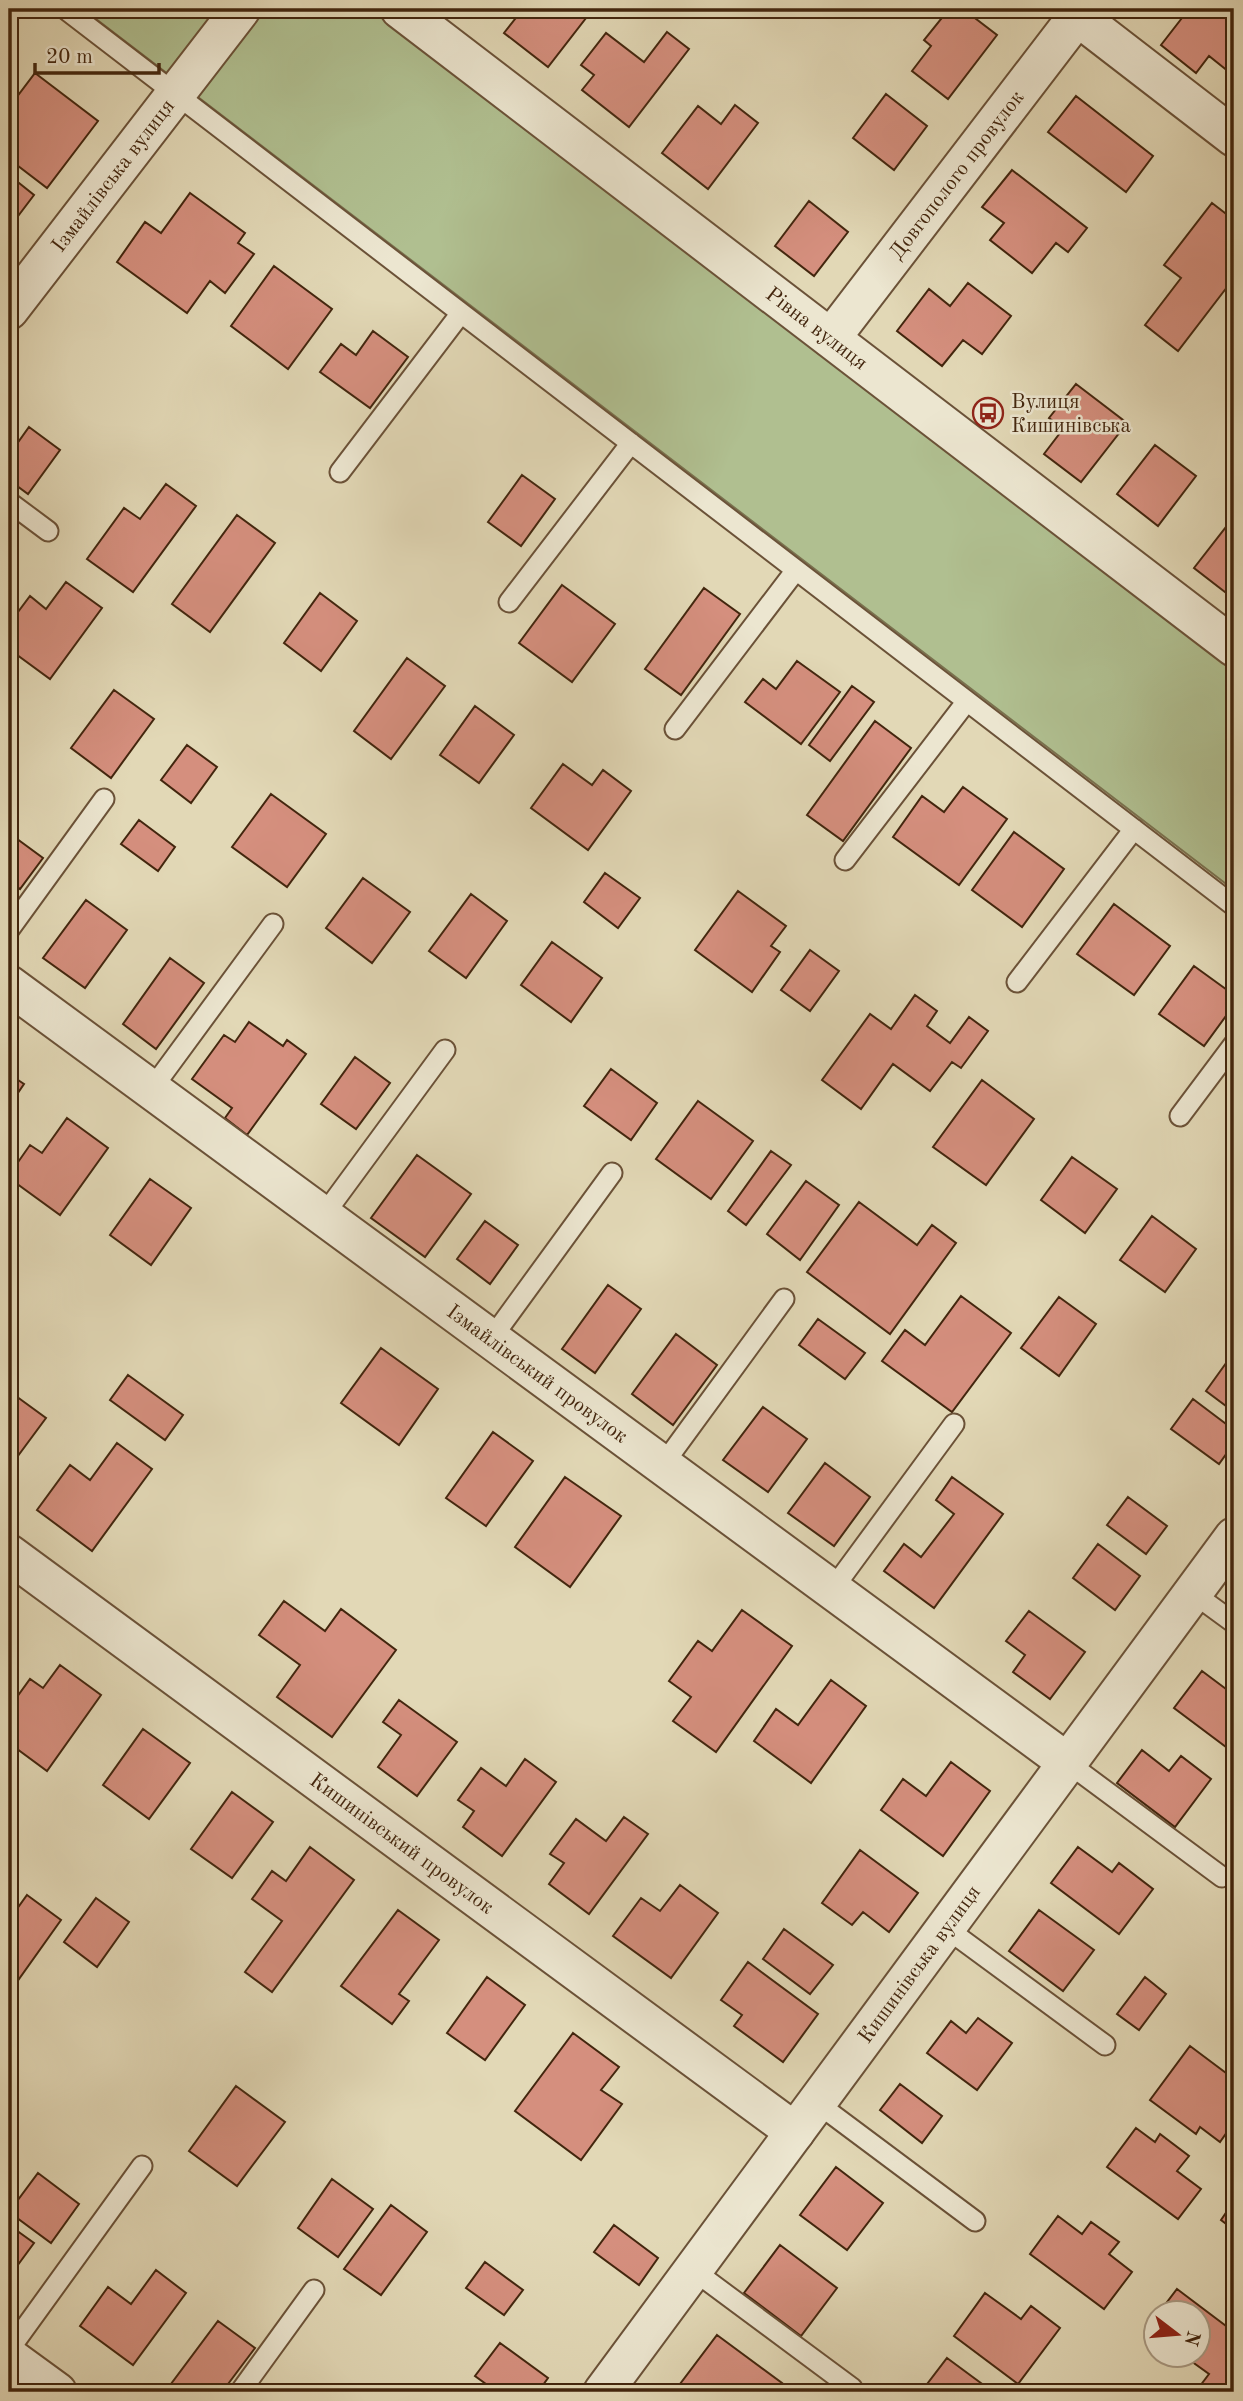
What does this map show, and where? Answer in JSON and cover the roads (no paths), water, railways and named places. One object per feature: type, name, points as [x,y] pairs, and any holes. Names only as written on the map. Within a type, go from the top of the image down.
[{"type":"street","name":"Ізмайлівська вулиця","points":[[9,310],[241,9]]},
{"type":"street","name":"Рівна вулиця","points":[[401,9],[1234,647]]},
{"type":"street","name":"Довгополого провулок","points":[[831,338],[1076,11]]},
{"type":"street","points":[[1076,11],[1234,137]]},
{"type":"street","name":"Ізмайлівський провулок","points":[[9,985],[1068,1763]]},
{"type":"street","name":"Кишинівська вулиця","points":[[603,2392],[1234,1537]]},
{"type":"street","name":"Кишинівський провулок","points":[[9,1555],[806,2117]]},
{"type":"street","points":[[9,2357],[57,2392]]},
{"type":"lane","points":[[65,9],[1234,906]]},
{"type":"lane","points":[[340,472],[461,313]]},
{"type":"lane","points":[[509,602],[631,443]]},
{"type":"lane","points":[[9,502],[48,531]]},
{"type":"lane","points":[[675,729],[796,570]]},
{"type":"lane","points":[[845,860],[967,701]]},
{"type":"lane","points":[[9,930],[104,799]]},
{"type":"lane","points":[[1017,982],[1134,829]]},
{"type":"lane","points":[[151,1090],[273,924]]},
{"type":"lane","points":[[1180,1116],[1234,1045]]},
{"type":"lane","points":[[323,1216],[445,1050]]},
{"type":"lane","points":[[491,1339],[612,1173]]},
{"type":"lane","points":[[662,1465],[784,1299]]},
{"type":"lane","points":[[832,1590],[954,1424]]},
{"type":"lane","points":[[1193,1593],[1234,1623]]},
{"type":"lane","points":[[1068,1763],[1223,1877]]},
{"type":"lane","points":[[946,1927],[1105,2045]]},
{"type":"lane","points":[[806,2117],[975,2221]]},
{"type":"lane","points":[[9,2350],[142,2166]]},
{"type":"lane","points":[[694,2270],[852,2388]]},
{"type":"lane","points":[[240,2392],[314,2290]]},
{"type":"place","name":"Вулиця Кишинівська","points":[[988,413]]}]
